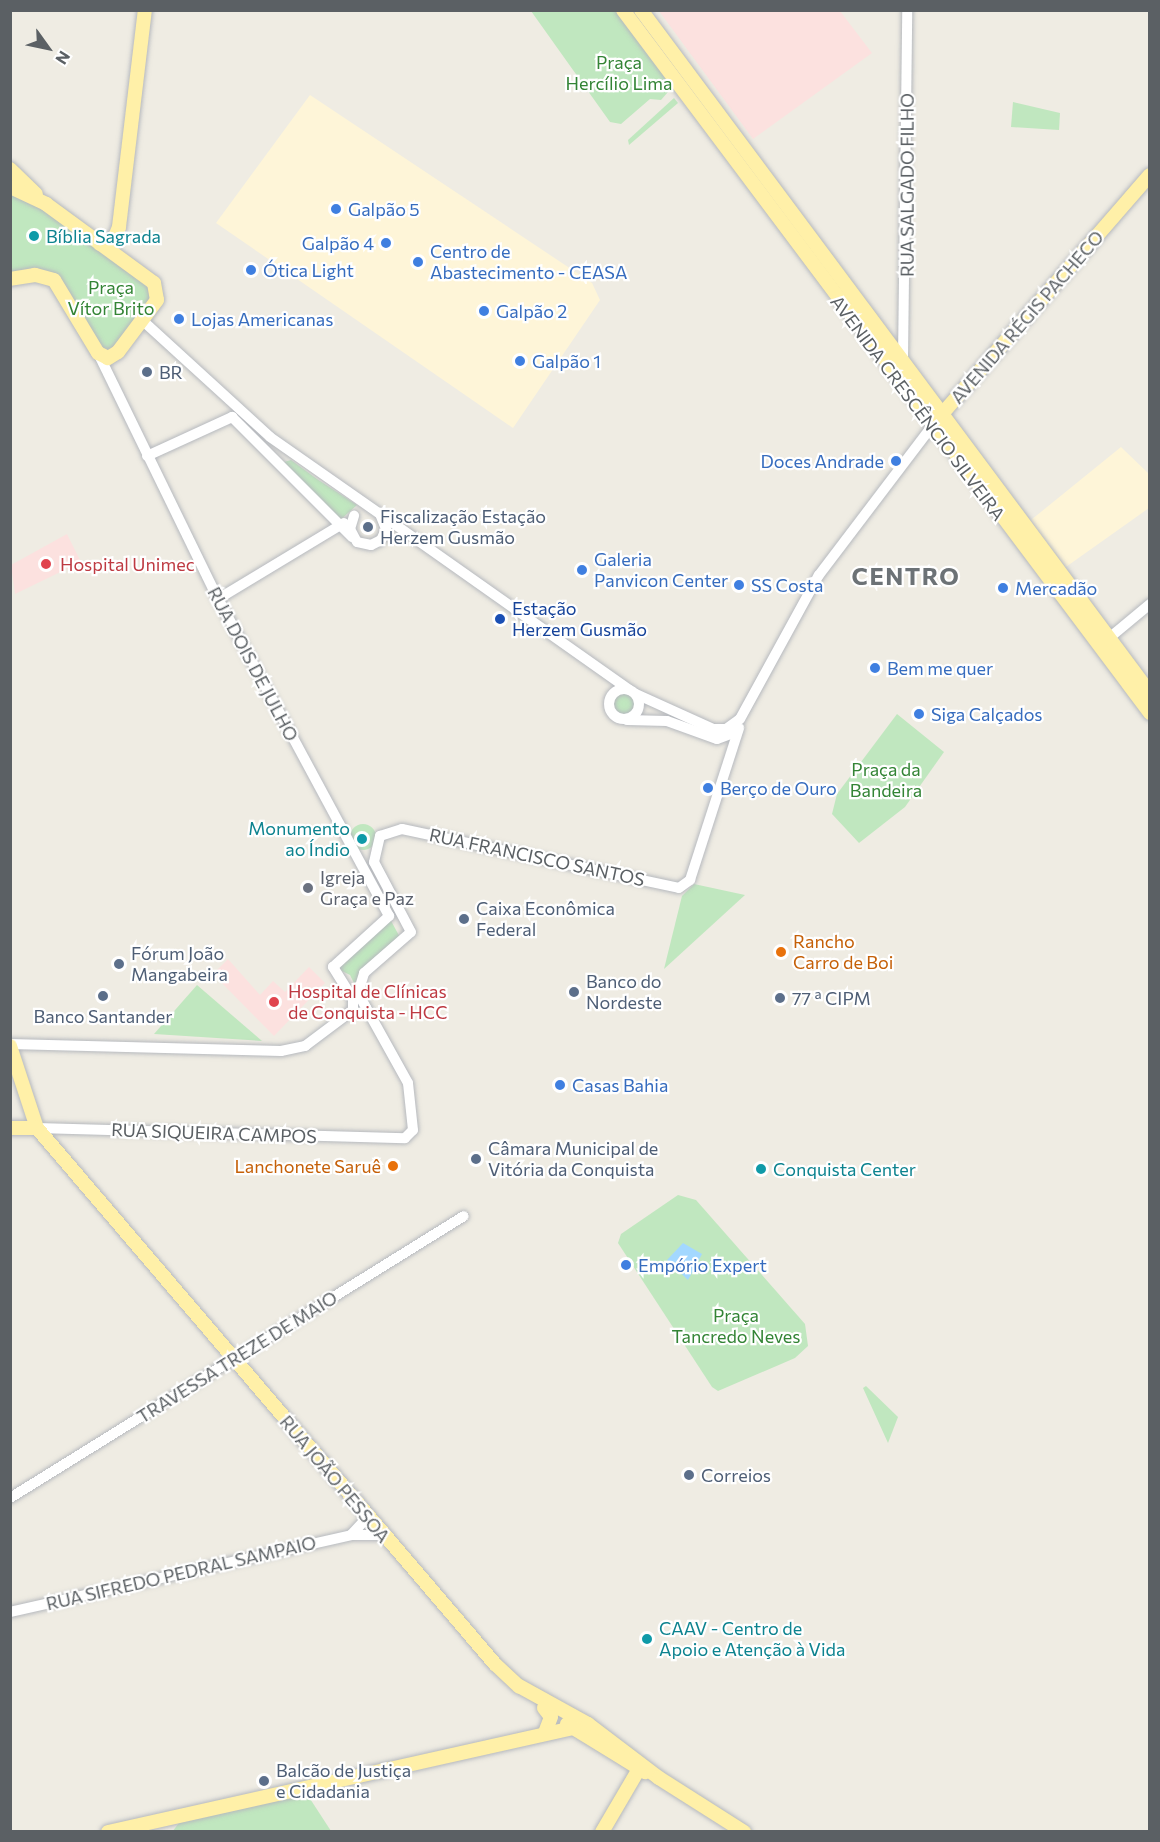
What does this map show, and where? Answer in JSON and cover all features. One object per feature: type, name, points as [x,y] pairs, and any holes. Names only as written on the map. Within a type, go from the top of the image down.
[{"type":"main road","points":[[100,244],[114,239],[119,227],[145,10]]},
{"type":"main road","name":"AVENIDA CRESCÊNCIO SILVEIRA","points":[[624,10],[687,101],[869,344],[1012,508],[1149,693]]},
{"type":"main road","name":"AVENIDA CRESCÊNCIO SILVEIRA","points":[[641,10],[701,87],[881,333],[903,358],[937,420],[1001,519],[1149,713]]},
{"type":"main road","points":[[10,169],[46,204],[157,289],[157,300],[114,356],[98,353],[54,280],[35,275],[10,279]]},
{"type":"main road","name":"AVENIDA RÉGIS PACHECO","points":[[937,420],[1149,175]]},
{"type":"main road","points":[[10,187],[46,204]]},
{"type":"main road","points":[[869,344],[881,333]]},
{"type":"main road","points":[[1001,519],[1012,508]]},
{"type":"main road","points":[[1018,542],[1032,533]]},
{"type":"main road","name":"RUA JOÃO PESSOA","points":[[10,1045],[37,1128],[383,1535],[519,1686],[630,1751],[659,1778],[744,1832]]},
{"type":"main road","name":"RUA SIQUEIRA CAMPOS","points":[[10,1128],[37,1128]]},
{"type":"main road","points":[[519,1686],[544,1708],[574,1728],[659,1778]]},
{"type":"main road","points":[[544,1708],[550,1717],[544,1733]]},
{"type":"main road","points":[[108,1832],[574,1728]]},
{"type":"main road","points":[[630,1751],[639,1768]]},
{"type":"main road","points":[[602,1832],[639,1768]]},
{"type":"street","name":"RUA SALGADO FILHO","points":[[903,358],[907,10]]},
{"type":"street","points":[[142,320],[270,437],[633,692],[680,718],[723,729],[745,712]]},
{"type":"street","name":"RUA DOIS DE JULHO","points":[[98,353],[219,598],[349,844],[385,901],[387,920],[333,967],[353,999],[348,1015]]},
{"type":"street","points":[[147,456],[229,417],[352,538],[365,545],[376,543],[386,529],[379,514]]},
{"type":"street","name":"AVENIDA RÉGIS PACHECO","points":[[745,712],[819,575],[937,420]]},
{"type":"street","points":[[219,598],[354,516],[379,514]]},
{"type":"street","points":[[352,538],[354,516]]},
{"type":"street","points":[[1108,639],[1149,604]]},
{"type":"street","points":[[633,692],[614,692],[608,704],[614,717],[627,720],[667,721],[717,739],[739,728],[745,712]]},
{"type":"street","points":[[627,720],[639,710],[633,692]]},
{"type":"street","name":"RUA FRANCISCO SANTOS","points":[[371,1016],[358,993],[358,983],[406,941],[411,925],[374,862],[380,836],[402,829],[679,888],[691,877],[739,728]]},
{"type":"street","points":[[10,1045],[287,1051],[305,1046],[348,1015],[362,1010],[371,1016]]},
{"type":"street","name":"RUA SIQUEIRA CAMPOS","points":[[37,1128],[400,1139],[413,1130],[408,1083],[371,1016]]},
{"type":"street","name":"TRAVESSA TREZE DE MAIO","points":[[10,1498],[464,1216]]},
{"type":"street","points":[[351,1535],[368,1517]]},
{"type":"street","name":"RUA SIFREDO PEDRAL SAMPAIO","points":[[10,1612],[351,1535],[383,1535]]},
{"type":"shaded area","points":[[659,11],[840,11],[872,53],[753,139]]},
{"type":"shaded area","name":"Centro de Abastecimento - CEASA","points":[[310,95],[592,283],[600,300],[513,428],[216,223]]},
{"type":"shaded area","points":[[1121,447],[1149,474],[1149,508],[1063,569],[1031,520]]},
{"type":"shaded area","name":"Hospital Unimec","points":[[67,534],[81,562],[15,594],[11,565]]},
{"type":"shaded area","name":"Hospital de Clínicas de Conquista - HCC","points":[[228,959],[260,995],[273,981],[285,992],[309,967],[325,983],[274,1036],[213,974]]},
{"type":"green space","name":"Praça Hercílio Lima","points":[[531,11],[617,11],[667,76],[668,92],[661,100],[650,99],[621,124],[610,122]]},
{"type":"green space","name":"Praça Hercílio Lima","points":[[674,98],[678,103],[629,145],[628,140]]},
{"type":"green space","points":[[1013,102],[1060,113],[1059,130],[1011,127]]},
{"type":"green space","name":"Praça Vítor Brito","points":[[10,187],[157,289],[108,358],[54,280],[11,279]]},
{"type":"green space","points":[[291,460],[357,505],[338,522],[284,462]]},
{"type":"green space","points":[[624,690],[635,694],[639,705],[635,716],[624,720],[613,716],[609,705],[613,694]]},
{"type":"green space","name":"Praça da Bandeira","points":[[897,714],[944,752],[905,807],[859,843],[832,814],[837,794]]},
{"type":"green space","points":[[363,824],[372,828],[376,837],[372,846],[363,850],[354,846],[350,837],[354,828]]},
{"type":"green space","points":[[694,884],[745,895],[664,969],[682,896]]},
{"type":"green space","points":[[390,919],[402,941],[356,987],[350,975],[334,967]]},
{"type":"green space","points":[[197,985],[262,1041],[154,1034]]},
{"type":"green space","name":"Praça Tancredo Neves","points":[[678,1195],[696,1200],[805,1324],[808,1346],[795,1358],[718,1391],[712,1387],[618,1243],[621,1234]]},
{"type":"green space","points":[[866,1386],[898,1417],[888,1443],[863,1388]]},
{"type":"green space","points":[[305,1791],[331,1831],[172,1832],[182,1819]]},
{"type":"water","points":[[683,1243],[702,1254],[688,1280],[667,1260]]},
{"type":"place","name":"Galpão 5","points":[[336,209]]},
{"type":"place","name":"Bíblia Sagrada","points":[[34,236]]},
{"type":"place","name":"Galpão 4","points":[[386,243]]},
{"type":"place","name":"Centro de Abastecimento - CEASA","points":[[418,262]]},
{"type":"place","name":"Ótica Light","points":[[251,270]]},
{"type":"place","name":"Galpão 2","points":[[484,311]]},
{"type":"place","name":"Lojas Americanas","points":[[179,319]]},
{"type":"place","name":"Galpão 1","points":[[520,361]]},
{"type":"place","name":"BR","points":[[147,372]]},
{"type":"place","name":"Doces Andrade","points":[[896,461]]},
{"type":"place","name":"Fiscalização Estação Herzem Gusmão","points":[[368,527]]},
{"type":"place","name":"Hospital Unimec","points":[[46,564]]},
{"type":"place","name":"Galeria Panvicon Center","points":[[582,570]]},
{"type":"place","name":"SS Costa","points":[[739,585]]},
{"type":"place","name":"Mercadão","points":[[1003,588]]},
{"type":"place","name":"Estação Herzem Gusmão","points":[[500,619]]},
{"type":"place","name":"Bem me quer","points":[[875,668]]},
{"type":"place","name":"Siga Calçados","points":[[919,714]]},
{"type":"place","name":"Berço de Ouro","points":[[708,788]]},
{"type":"place","name":"Monumento ao Índio","points":[[362,839]]},
{"type":"place","name":"Igreja Graça e Paz","points":[[308,888]]},
{"type":"place","name":"Caixa Econômica Federal","points":[[464,919]]},
{"type":"place","name":"Rancho Carro de Boi","points":[[781,952]]},
{"type":"place","name":"Fórum João Mangabeira","points":[[119,964]]},
{"type":"place","name":"Banco do Nordeste","points":[[574,992]]},
{"type":"place","name":"Banco Santander","points":[[103,996]]},
{"type":"place","name":"77 ª CIPM","points":[[780,998]]},
{"type":"place","name":"Hospital de Clínicas de Conquista - HCC","points":[[274,1002]]},
{"type":"place","name":"Casas Bahia","points":[[560,1085]]},
{"type":"place","name":"Câmara Municipal de Vitória da Conquista","points":[[476,1159]]},
{"type":"place","name":"Lanchonete Saruê","points":[[393,1166]]},
{"type":"place","name":"Conquista Center","points":[[761,1169]]},
{"type":"place","name":"Empório Expert","points":[[626,1265]]},
{"type":"place","name":"Correios","points":[[689,1475]]},
{"type":"place","name":"CAAV - Centro de Apoio e Atenção à Vida","points":[[647,1639]]},
{"type":"place","name":"Balcão de Justiça e Cidadania","points":[[264,1781]]},
{"type":"district","name":"CENTRO","points":[[906,576]]}]
